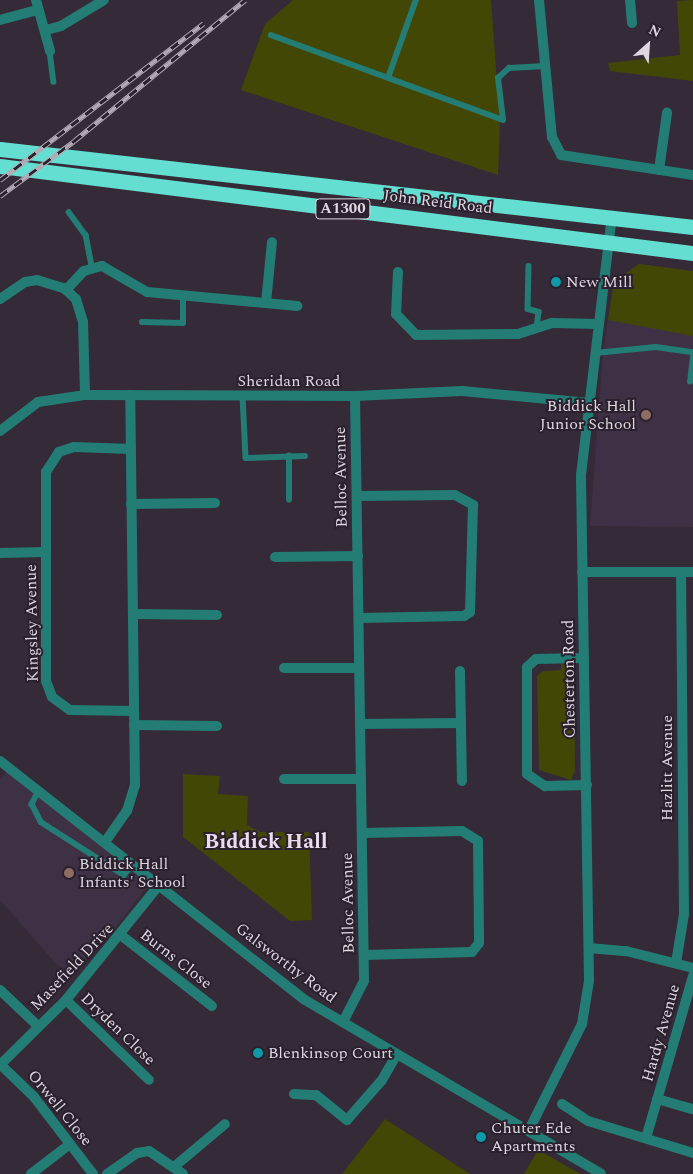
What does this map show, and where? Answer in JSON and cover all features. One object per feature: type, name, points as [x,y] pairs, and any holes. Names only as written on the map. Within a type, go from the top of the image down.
[{"type":"highway","name":"John Reid Road","points":[[0,149],[95,161],[612,216],[693,227]]},
{"type":"highway","name":"John Reid Road","points":[[0,166],[693,253]]},
{"type":"street","points":[[46,30],[62,26],[104,0]]},
{"type":"street","points":[[540,0],[552,137],[561,155],[693,175]]},
{"type":"street","points":[[630,0],[632,23]]},
{"type":"street","points":[[0,20],[37,5],[46,30],[50,51]]},
{"type":"street","points":[[659,170],[667,113]]},
{"type":"street","name":"Chesterton Road","points":[[529,1130],[582,1024],[589,948],[581,475],[612,216]]},
{"type":"street","points":[[266,303],[272,242]]},
{"type":"street","points":[[66,290],[92,266],[112,270],[138,289],[297,306]]},
{"type":"street","points":[[398,272],[396,314],[416,335],[518,334],[552,323],[599,324]]},
{"type":"street","points":[[0,299],[25,282],[37,280],[66,290],[82,311],[85,395]]},
{"type":"street","name":"Sheridan Road","points":[[0,431],[38,402],[85,395],[355,396],[462,391],[589,403]]},
{"type":"street","points":[[105,842],[132,797],[134,711],[130,395]]},
{"type":"street","name":"Belloc Avenue","points":[[343,1022],[364,981],[355,396]]},
{"type":"street","name":"Kingsley Avenue","points":[[131,449],[74,447],[52,460],[46,472],[46,681],[52,697],[70,710],[134,711]]},
{"type":"street","points":[[357,496],[455,495],[474,505],[470,612],[464,616],[359,618]]},
{"type":"street","points":[[132,504],[215,502]]},
{"type":"street","name":"Kingsley Avenue","points":[[0,553],[46,552]]},
{"type":"street","points":[[275,557],[358,556]]},
{"type":"street","points":[[582,572],[693,572]]},
{"type":"street","name":"Hazlitt Avenue","points":[[676,963],[684,932],[688,896],[681,572]]},
{"type":"street","points":[[133,614],[216,615]]},
{"type":"street","points":[[584,658],[536,659],[528,667],[527,774],[545,786],[587,785]]},
{"type":"street","points":[[284,668],[359,668]]},
{"type":"street","points":[[460,671],[462,781]]},
{"type":"street","points":[[360,724],[461,722]]},
{"type":"street","points":[[134,725],[217,726]]},
{"type":"street","name":"Galsworthy Road","points":[[1,763],[160,884],[305,1000],[601,1174]]},
{"type":"street","points":[[284,779],[361,779]]},
{"type":"street","points":[[362,833],[462,831],[478,841],[479,943],[472,952],[364,955]]},
{"type":"street","name":"Masefield Drive","points":[[0,1064],[66,1000],[122,936],[160,884]]},
{"type":"street","name":"Burns Close","points":[[122,936],[212,1006]]},
{"type":"street","points":[[589,948],[676,963],[693,968]]},
{"type":"street","name":"Hardy Avenue","points":[[646,1138],[693,976]]},
{"type":"street","points":[[0,990],[38,1026]]},
{"type":"street","name":"Dryden Close","points":[[66,1000],[150,1080]]},
{"type":"street","points":[[294,1094],[316,1095],[347,1120],[382,1080],[397,1054]]},
{"type":"street","name":"Orwell Close","points":[[0,1064],[34,1097],[93,1174]]},
{"type":"street","name":"Hardy Avenue","points":[[657,1099],[693,1109]]},
{"type":"street","points":[[562,1104],[588,1121],[693,1153]]},
{"type":"street","points":[[175,1166],[225,1124]]},
{"type":"street","points":[[31,1174],[70,1144]]},
{"type":"street","points":[[107,1174],[137,1153],[149,1151],[175,1166],[183,1174]]},
{"type":"lane","points":[[388,78],[416,0]]},
{"type":"lane","points":[[271,35],[503,120],[498,78],[508,68],[546,66]]},
{"type":"lane","points":[[50,51],[54,82]]},
{"type":"lane","points":[[69,212],[86,236],[92,266]]},
{"type":"lane","points":[[529,266],[528,309],[539,312],[538,328]]},
{"type":"lane","points":[[142,322],[183,323],[183,295]]},
{"type":"lane","points":[[595,353],[656,346],[693,352]]},
{"type":"lane","points":[[690,382],[693,357]]},
{"type":"lane","points":[[243,396],[246,458],[305,456]]},
{"type":"lane","points":[[289,500],[290,456]]},
{"type":"lane","points":[[39,791],[32,804],[41,822],[124,875],[133,864]]},
{"type":"shaded area","points":[[293,0],[491,0],[500,123],[498,175],[241,90],[265,24]]},
{"type":"shaded area","points":[[693,0],[693,81],[610,71],[608,63],[680,55],[677,1]]},
{"type":"shaded area","name":"Biddick Hall Junior School","points":[[639,264],[693,271],[693,527],[590,526],[603,353],[614,281]]},
{"type":"shaded area","points":[[639,264],[693,271],[693,336],[608,320],[614,281]]},
{"type":"shaded area","points":[[561,663],[574,671],[575,771],[571,780],[539,770],[537,676],[543,671],[561,670]]},
{"type":"shaded area","name":"Biddick Hall Infants' School","points":[[7,772],[145,879],[146,888],[109,936],[73,972],[57,965],[0,900],[0,778]]},
{"type":"shaded area","points":[[183,774],[220,776],[218,794],[248,796],[247,825],[260,832],[309,832],[312,920],[290,921],[183,837]]},
{"type":"shaded area","points":[[385,1119],[470,1174],[342,1174]]},
{"type":"shaded area","points":[[538,1150],[581,1174],[524,1174]]},
{"type":"railway","points":[[0,196],[74,141],[245,0]]},
{"type":"railway","points":[[0,180],[204,23]]},
{"type":"place","name":"New Mill","points":[[556,282]]},
{"type":"place","name":"Biddick Hall Junior School","points":[[646,415]]},
{"type":"place","name":"Biddick Hall Infants' School","points":[[69,873]]},
{"type":"place","name":"Blenkinsop Court","points":[[258,1053]]},
{"type":"place","name":"Chuter Ede Apartments","points":[[481,1137]]},
{"type":"district","name":"Biddick Hall","points":[[266,842]]}]
